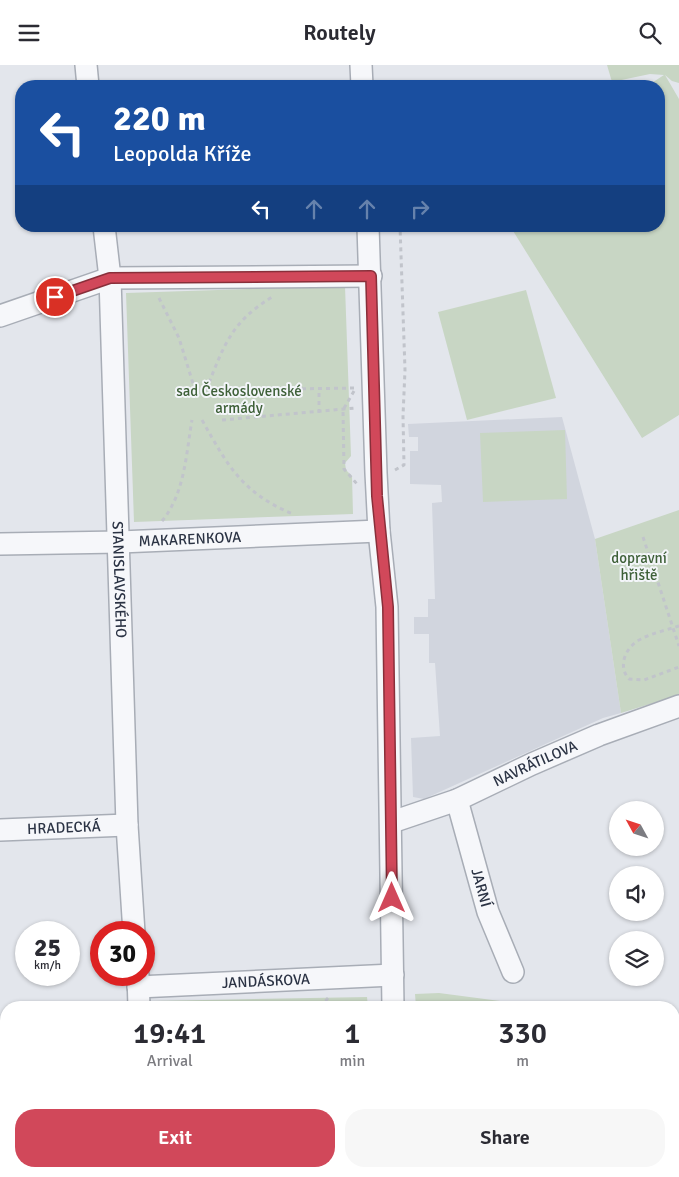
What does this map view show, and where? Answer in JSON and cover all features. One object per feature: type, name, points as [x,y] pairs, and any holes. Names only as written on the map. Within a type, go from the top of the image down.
[{"type":"street","points":[[86,65],[87,80]]},
{"type":"street","points":[[361,65],[362,80]]},
{"type":"street","name":"STANISLAVSKÉHO","points":[[105,232],[110,278],[120,542],[127,825],[133,921]]},
{"type":"street","points":[[368,232],[371,276],[368,483],[379,531],[388,607],[393,975],[400,1001]]},
{"type":"street","points":[[0,316],[110,278],[371,276]]},
{"type":"street","name":"MAKARENKOVA","points":[[0,544],[120,542],[379,531]]},
{"type":"street","name":"NAVRÁTILOVA","points":[[392,822],[457,801],[565,749],[679,706]]},
{"type":"street","name":"JARNÍ","points":[[457,801],[488,911],[513,973]]},
{"type":"street","name":"HRADECKÁ","points":[[0,830],[127,825]]},
{"type":"street","name":"JANDÁSKOVA","points":[[138,990],[393,975]]},
{"type":"path","points":[[222,390],[355,388],[343,409],[344,469],[368,483],[404,465],[403,416],[405,370],[400,232]]},
{"type":"path","points":[[153,292],[166,309],[179,338],[195,390]]},
{"type":"path","points":[[206,390],[236,325],[277,293]]},
{"type":"path","points":[[319,389],[319,413]]},
{"type":"path","points":[[222,420],[319,413],[356,408]]},
{"type":"path","points":[[156,528],[171,510],[180,486],[192,420]]},
{"type":"path","points":[[202,420],[232,470],[251,491],[271,505],[301,517]]},
{"type":"path","points":[[643,537],[679,646]]},
{"type":"path","points":[[679,626],[640,639],[624,658],[623,667],[624,673],[629,679],[639,681],[679,667]]},
{"type":"shaded area","points":[[562,417],[595,539],[621,713],[603,718],[424,799],[413,797],[411,738],[440,736],[435,663],[429,663],[429,634],[414,634],[414,617],[428,617],[428,599],[435,599],[432,503],[442,502],[441,485],[410,484],[410,451],[418,451],[418,437],[409,437],[408,424]]},
{"type":"green space","points":[[607,65],[679,65],[679,83],[672,81],[665,75],[679,99],[679,415],[642,438],[514,232],[665,232],[665,80],[656,80],[664,75],[650,74],[622,80],[611,80]]},
{"type":"green space","name":"sad Československé armády","points":[[345,286],[351,456],[345,463],[346,470],[352,476],[353,514],[134,522],[126,293]]},
{"type":"green space","points":[[526,290],[556,398],[467,420],[438,312]]},
{"type":"green space","points":[[565,430],[567,499],[483,502],[480,433]]},
{"type":"green space","name":"dopravní hřiště","points":[[679,510],[679,695],[621,713],[595,539]]},
{"type":"green space","points":[[439,993],[500,1001],[416,1001],[415,994]]},
{"type":"green space","points":[[367,997],[367,1001],[152,1001]]},
{"type":"route","points":[[55,297],[110,278],[371,276],[377,496],[388,607],[392,898]]}]
